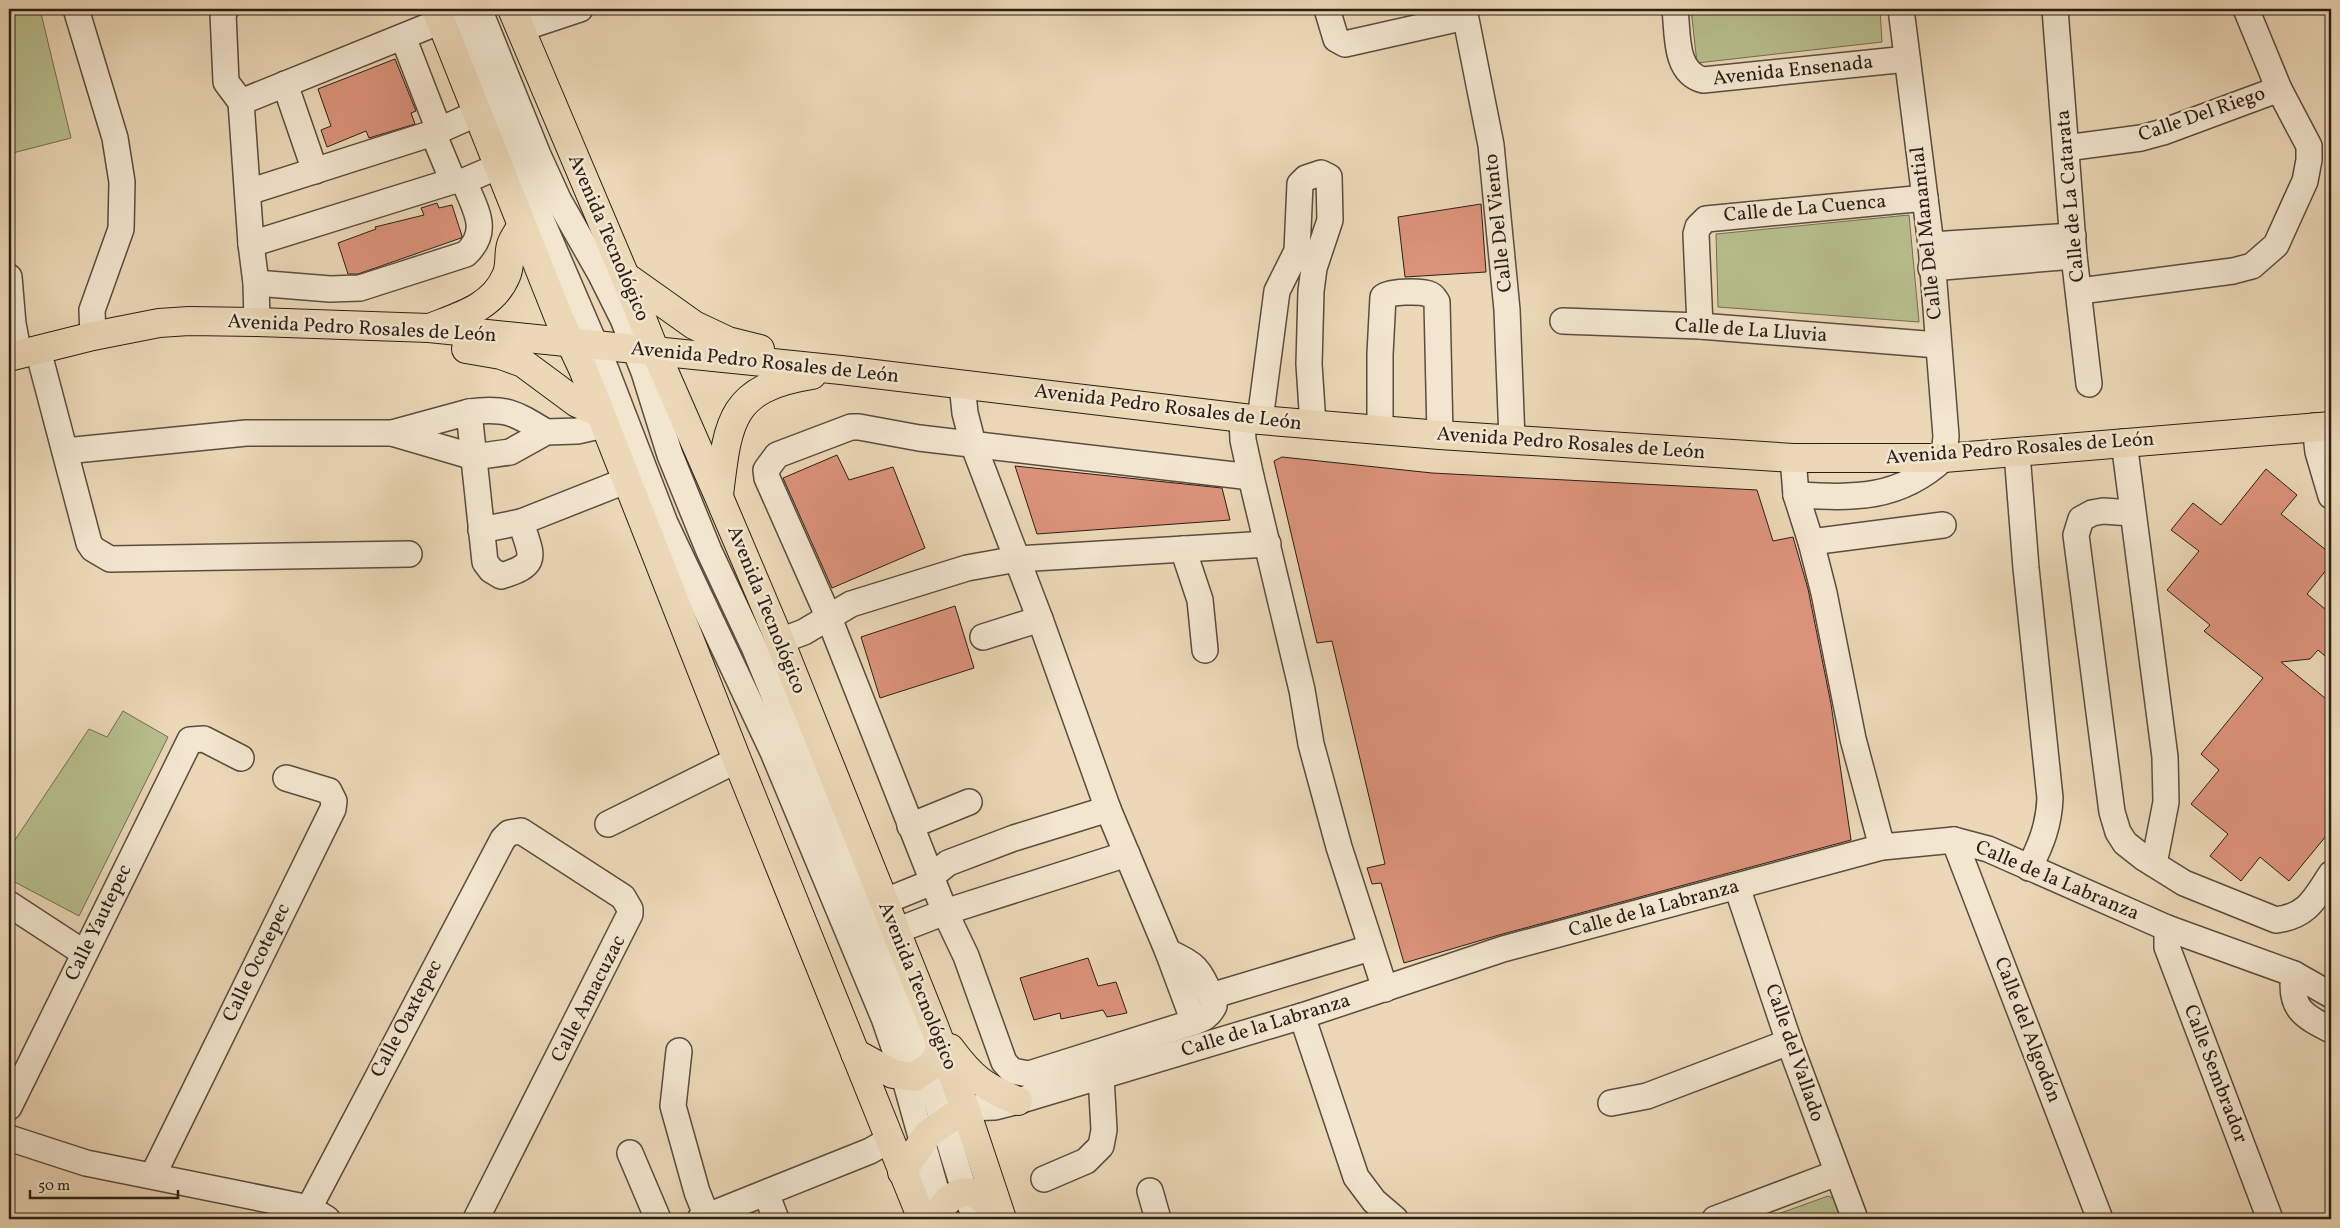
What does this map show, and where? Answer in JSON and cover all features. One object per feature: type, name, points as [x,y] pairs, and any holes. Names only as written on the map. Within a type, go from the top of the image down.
[{"type":"main road","points":[[494,9],[500,25],[540,78]]},
{"type":"main road","points":[[444,13],[478,113],[522,225],[583,344],[602,419],[625,481],[902,1172],[936,1217],[950,1197],[965,1192],[980,1197],[1002,1219]]},
{"type":"main road","name":"Avenida Tecnológico","points":[[516,19],[625,276],[645,350],[719,497],[780,641],[938,1036],[951,1115],[1002,1219]]},
{"type":"main road","points":[[522,225],[511,246],[510,264],[497,292],[482,306],[429,328],[448,346],[501,355],[523,363],[602,419]]},
{"type":"main road","points":[[625,276],[682,318],[728,341],[841,370]]},
{"type":"main road","name":"Avenida Pedro Rosales de León","points":[[22,354],[93,336],[159,323],[189,321],[429,328],[841,370],[1312,425],[1793,458],[1944,458],[2323,426]]},
{"type":"main road","points":[[719,497],[725,448],[732,424],[744,404],[760,390],[785,380],[841,370]]},
{"type":"main road","points":[[855,1053],[893,1074],[916,1073],[938,1036],[978,1082],[995,1092],[1018,1101]]},
{"type":"main road","points":[[889,1140],[919,1134],[934,1128],[951,1115]]},
{"type":"main road","points":[[902,1172],[919,1134]]},
{"type":"street","points":[[76,9],[115,138],[122,182],[121,229],[92,310],[93,336]]},
{"type":"street","points":[[226,9],[223,13],[226,82],[241,102],[251,244],[256,283],[257,322]]},
{"type":"street","points":[[479,9],[559,201],[645,350],[670,455],[709,551],[755,649],[916,1073],[919,1134],[936,1217]]},
{"type":"street","points":[[516,19],[580,9]]},
{"type":"street","points":[[1327,9],[1334,36],[1337,41],[1345,44],[1465,13]]},
{"type":"street","name":"Avenida Ensenada","points":[[1675,9],[1681,59],[1684,68],[1695,78],[1703,80],[1907,59]]},
{"type":"street","name":"Calle Del Manantial","points":[[1901,9],[1931,256],[1946,436],[1944,458]]},
{"type":"street","points":[[2080,291],[2233,271],[2252,266],[2276,245],[2308,171],[2308,146],[2279,89],[2246,9]]},
{"type":"street","name":"Calle de La Catarata","points":[[2059,10],[2066,148],[2074,246],[2089,384]]},
{"type":"street","points":[[241,102],[403,37],[444,13],[518,166],[583,344],[664,523],[773,752],[884,1018],[916,1073],[951,1115],[965,1192],[976,1219]]},
{"type":"street","name":"Calle Del Viento","points":[[1465,13],[1491,145],[1508,310],[1512,440]]},
{"type":"street","points":[[256,283],[330,289],[360,288],[466,254],[476,244],[480,235],[479,221],[436,132],[403,37]]},
{"type":"street","points":[[286,84],[316,171]]},
{"type":"street","name":"Calle Del Riego","points":[[2066,148],[2141,138],[2178,127],[2279,89]]},
{"type":"street","points":[[248,192],[436,132],[478,113]]},
{"type":"street","points":[[251,244],[459,181],[499,166]]},
{"type":"street","name":"Calle de La Cuenca","points":[[1700,326],[1696,234],[1698,227],[1706,219],[1925,198]]},
{"type":"street","points":[[1931,256],[2074,246]]},
{"type":"street","points":[[1312,425],[1309,364],[1311,292],[1303,266],[1277,291],[1251,419],[1243,440],[1302,690],[1313,752],[1339,847],[1384,989]]},
{"type":"street","points":[[9,276],[13,324],[22,354],[65,451],[89,543],[93,549],[110,558],[409,554]]},
{"type":"street","points":[[1380,430],[1380,354],[1383,297],[1390,292],[1428,293],[1435,298],[1436,302],[1440,435]]},
{"type":"street","name":"Calle de La Lluvia","points":[[1563,321],[1700,326],[1938,345]]},
{"type":"street","points":[[962,384],[965,412],[973,444],[1040,619],[1108,809],[1168,952],[1194,1022]]},
{"type":"street","points":[[65,451],[246,433],[392,433],[469,412],[492,409],[515,413],[546,432]]},
{"type":"street","points":[[469,412],[485,562],[490,570],[501,576],[523,570],[529,562],[531,554],[521,522]]},
{"type":"street","points":[[392,433],[474,457],[510,452],[546,432],[577,431],[602,419]]},
{"type":"street","points":[[2323,426],[2318,452],[2331,496]]},
{"type":"street","points":[[1168,952],[1191,962],[1203,978],[1212,996],[1214,1006],[1207,1017],[1029,1074],[1017,1073],[1004,1062],[966,956],[910,826],[829,618],[767,478],[766,470],[770,461],[777,455],[851,428],[1251,477]]},
{"type":"street","points":[[2124,442],[2165,757],[2166,802],[2154,864]]},
{"type":"street","points":[[2017,453],[2026,568],[2050,798],[2050,816],[2044,840],[2029,868]]},
{"type":"street","points":[[1793,458],[1796,495],[1811,542],[1842,679],[1853,739],[1882,847]]},
{"type":"street","points":[[1796,495],[1844,497],[1882,493],[1912,482],[1932,470],[1944,458]]},
{"type":"street","points":[[481,530],[521,522],[625,481]]},
{"type":"street","points":[[2132,513],[2092,513],[2081,519],[2076,535],[2112,812],[2118,832],[2125,843],[2184,883],[2276,920],[2288,919],[2302,913],[2312,903],[2331,874]]},
{"type":"street","points":[[1811,542],[1943,525]]},
{"type":"street","points":[[780,641],[804,632],[852,604],[966,568],[1017,559],[1268,544]]},
{"type":"street","points":[[1182,549],[1200,600],[1206,650]]},
{"type":"street","points":[[984,637],[1040,619]]},
{"type":"street","name":"Calle Yautepec","points":[[9,1107],[190,740],[204,739],[241,758]]},
{"type":"street","points":[[608,824],[737,760]]},
{"type":"street","name":"Calle Ocotepec","points":[[153,1175],[334,809],[334,800],[329,791],[286,778]]},
{"type":"street","points":[[910,826],[968,802]]},
{"type":"street","points":[[883,902],[925,885],[932,875],[948,863],[1005,841],[1108,809]]},
{"type":"street","name":"Calle Amacuzac","points":[[476,1219],[630,914],[630,909],[623,897],[522,831],[509,833]]},
{"type":"street","name":"Calle Oaxtepec","points":[[318,1214],[498,848],[509,833]]},
{"type":"street","name":"Calle de la Labranza","points":[[951,1115],[1018,1101],[1302,1016],[1503,948],[1882,847],[1954,840],[1988,849],[2167,928],[2294,974],[2331,995]]},
{"type":"street","name":"Calle del Algodón","points":[[1954,840],[2100,1219]]},
{"type":"street","points":[[896,931],[946,912],[1127,854]]},
{"type":"street","name":"Calle del Vallado","points":[[1737,886],[1789,1042],[1854,1219]]},
{"type":"street","points":[[9,904],[84,953]]},
{"type":"street","name":"Calle Sembrador","points":[[2167,928],[2167,947],[2270,1219]]},
{"type":"street","points":[[1212,996],[1370,948]]},
{"type":"street","points":[[2294,974],[2292,991],[2295,1004],[2311,1020],[2331,1030]]},
{"type":"street","points":[[1302,1016],[1356,1177],[1374,1201],[1395,1219]]},
{"type":"street","points":[[1610,1103],[1647,1096],[1789,1042]]},
{"type":"street","points":[[679,1051],[672,1106],[704,1218],[870,1151],[889,1140]]},
{"type":"street","points":[[1044,1179],[1086,1161],[1100,1146],[1104,1130],[1102,1076]]},
{"type":"street","points":[[9,1138],[86,1163],[153,1175],[318,1214]]},
{"type":"street","points":[[630,1153],[658,1219]]},
{"type":"street","points":[[1715,1219],[1836,1173]]},
{"type":"street","points":[[1150,1191],[1158,1219]]},
{"type":"street","points":[[766,1193],[776,1219]]},
{"type":"green space","points":[[9,9],[40,9],[71,138],[9,154]]},
{"type":"green space","points":[[1691,9],[1880,9],[1882,42],[1697,63]]},
{"type":"green space","points":[[1909,215],[1919,322],[1718,307],[1716,234]]},
{"type":"green space","points":[[123,711],[168,737],[79,916],[9,879],[9,849],[89,729],[107,737]]},
{"type":"green space","points":[[1828,1196],[1840,1201],[1847,1219],[1764,1219]]},
{"type":"building","points":[[395,59],[416,111],[411,113],[415,124],[369,138],[366,131],[327,147],[321,130],[331,126],[318,89]]},
{"type":"building","points":[[437,203],[439,208],[452,205],[461,238],[358,274],[348,274],[338,243],[376,229],[375,227],[424,215],[421,208]]},
{"type":"building","points":[[1481,204],[1486,272],[1405,277],[1398,217]]},
{"type":"building","points":[[837,455],[849,480],[893,467],[925,548],[832,588],[783,478]]},
{"type":"building","points":[[1282,457],[1432,473],[1757,490],[1773,541],[1793,537],[1808,589],[1831,704],[1851,840],[1499,935],[1404,963],[1381,883],[1372,884],[1367,868],[1385,864],[1332,641],[1317,643],[1274,461]]},
{"type":"building","points":[[1015,466],[1222,488],[1230,520],[1037,534]]},
{"type":"building","points":[[2266,469],[2297,495],[2281,514],[2331,554],[2331,564],[2307,594],[2331,614],[2331,661],[2318,650],[2310,659],[2281,662],[2331,703],[2331,830],[2289,881],[2260,857],[2241,881],[2210,856],[2228,834],[2191,804],[2219,770],[2201,754],[2263,678],[2204,631],[2210,625],[2167,590],[2199,551],[2171,530],[2193,503],[2221,525]]},
{"type":"building","points":[[955,606],[974,668],[880,698],[861,637]]},
{"type":"building","points":[[1088,958],[1098,986],[1116,982],[1127,1013],[1107,1017],[1103,1010],[1061,1019],[1060,1013],[1034,1020],[1020,978]]}]
